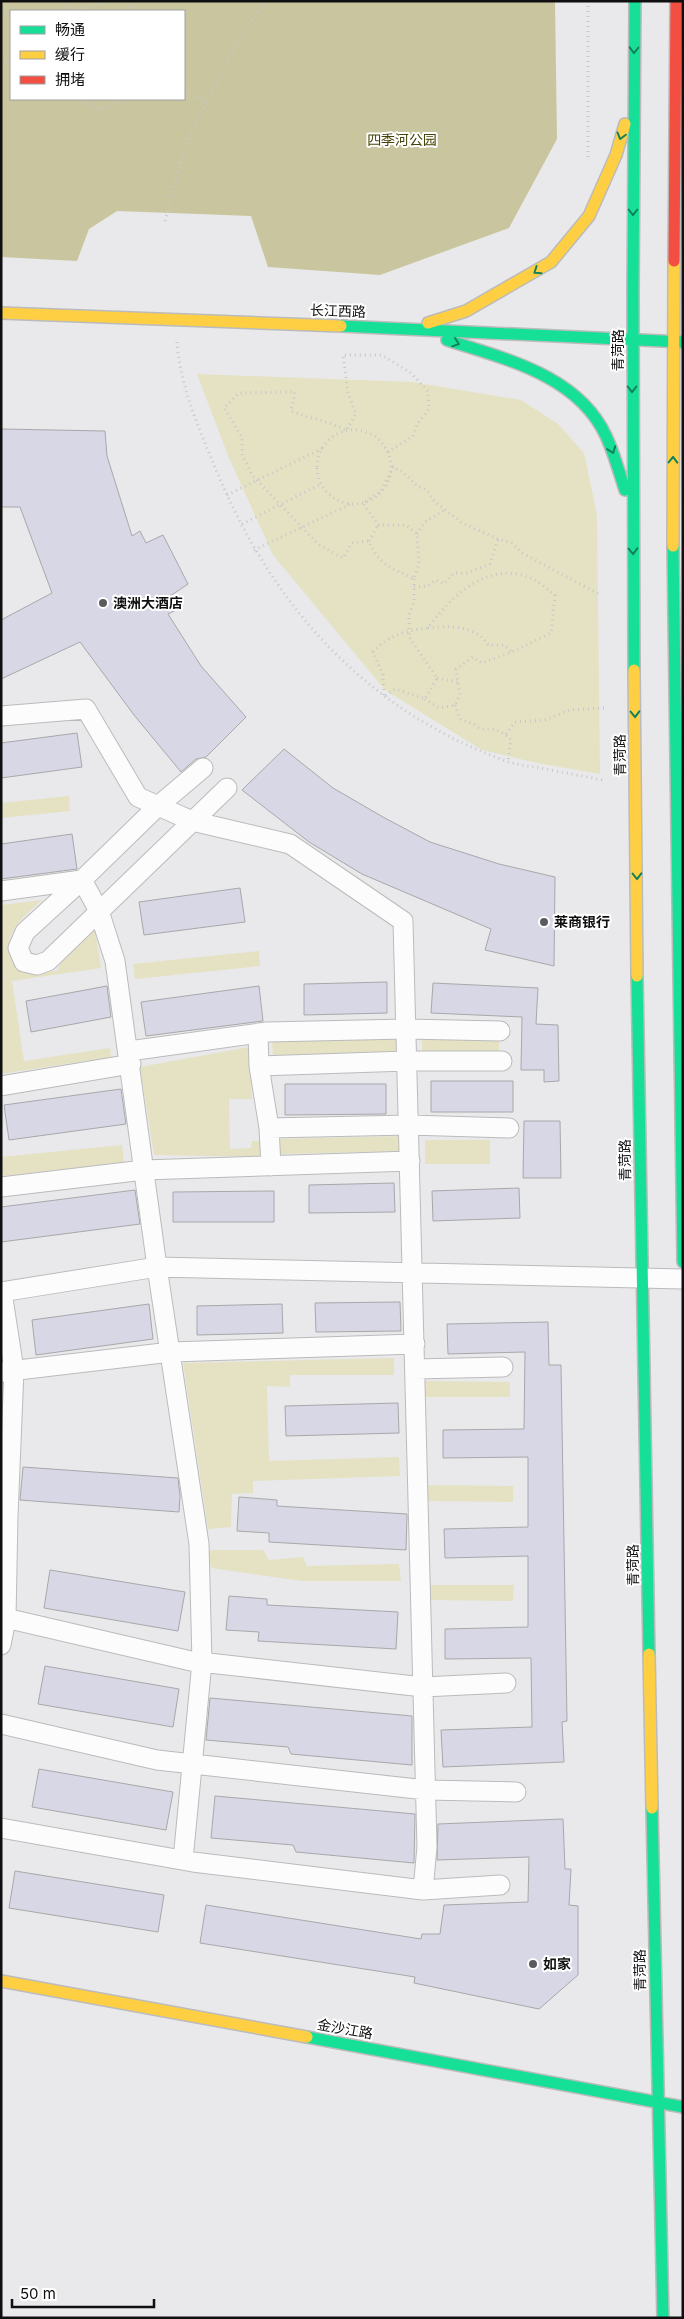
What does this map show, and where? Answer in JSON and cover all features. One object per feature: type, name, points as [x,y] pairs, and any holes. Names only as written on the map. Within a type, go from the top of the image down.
[{"type":"main road","name":"青菏路","points":[[635,1],[632,340],[641,1278],[663,2318]]},
{"type":"main road","points":[[676,1],[678,342],[672,519],[675,577],[683,1262]]},
{"type":"main road","points":[[675,70],[683,114]]},
{"type":"main road","points":[[410,328],[466,311],[551,262],[589,216],[616,155],[626,120],[634,71]]},
{"type":"main road","name":"长江西路","points":[[1,313],[410,328],[678,342]]},
{"type":"main road","points":[[410,328],[512,361],[568,388],[588,407],[606,435],[633,515]]},
{"type":"main road","points":[[672,519],[683,472]]},
{"type":"main road","name":"金沙江路","points":[[1,1981],[683,2107]]},
{"type":"street","points":[[1,716],[86,709],[138,797],[192,821],[290,844],[403,921],[426,1790],[427,1847],[423,1890]]},
{"type":"street","points":[[203,768],[158,806],[25,932],[18,948],[24,962],[37,965],[48,961],[227,788]]},
{"type":"street","points":[[1,892],[82,880]]},
{"type":"street","points":[[82,880],[99,911],[115,961],[130,1057],[157,1267],[199,1544],[202,1662],[183,1860]]},
{"type":"street","points":[[1,1086],[130,1057],[258,1033],[406,1029],[500,1031]]},
{"type":"street","points":[[258,1033],[259,1066],[269,1128],[272,1166]]},
{"type":"street","points":[[259,1066],[407,1060],[502,1061]]},
{"type":"street","points":[[269,1128],[409,1125],[509,1128]]},
{"type":"street","points":[[1,1187],[144,1170],[410,1161]]},
{"type":"street","points":[[1,1646],[4,1618],[8,1371],[1,1292],[157,1267],[683,1279]]},
{"type":"street","points":[[8,1371],[171,1352],[415,1344]]},
{"type":"street","points":[[415,1369],[503,1367]]},
{"type":"street","points":[[4,1618],[202,1662],[423,1686],[506,1683]]},
{"type":"street","points":[[1,1724],[157,1760],[426,1790],[516,1792]]},
{"type":"street","points":[[1,1828],[183,1860],[423,1890],[500,1885]]},
{"type":"path","points":[[76,10],[110,1]]},
{"type":"path","points":[[165,221],[186,142],[237,43],[265,1]]},
{"type":"path","points":[[588,1],[588,167]]},
{"type":"path","points":[[185,93],[206,102]]},
{"type":"path","points":[[81,100],[90,106],[108,108],[121,100]]},
{"type":"path","points":[[176,320],[182,376],[201,433],[227,495],[254,550],[278,587],[316,634],[384,697],[443,735],[508,762],[603,780]]},
{"type":"path","points":[[346,431],[356,414],[348,393],[343,355],[382,355],[411,373],[428,391],[430,401],[430,409],[418,424],[413,436],[388,452]]},
{"type":"path","points":[[346,431],[337,425],[303,417],[291,411],[295,392],[239,393],[224,408],[242,437],[242,454],[252,475],[319,545],[343,558],[352,543],[368,541]]},
{"type":"path","points":[[227,495],[323,448],[337,434],[359,430],[371,434],[381,441],[388,452],[393,466],[403,472],[417,486],[427,490],[434,501],[462,523],[512,543],[522,553],[599,594]]},
{"type":"path","points":[[323,448],[318,459],[318,472],[322,484],[329,494],[351,504]]},
{"type":"path","points":[[388,452],[391,471]]},
{"type":"path","points":[[254,550],[351,504],[363,503],[381,491],[393,466]]},
{"type":"path","points":[[242,524],[322,484]]},
{"type":"path","points":[[363,503],[378,525]]},
{"type":"path","points":[[446,509],[425,522],[418,534],[419,563],[414,579],[414,602],[409,615],[409,637],[437,678],[458,682]]},
{"type":"path","points":[[378,525],[406,525],[418,534]]},
{"type":"path","points":[[368,541],[378,525]]},
{"type":"path","points":[[414,587],[428,586],[436,580],[444,584],[454,574],[467,574],[490,564],[498,539]]},
{"type":"path","points":[[368,541],[374,555],[381,562],[414,579]]},
{"type":"path","points":[[428,628],[440,611],[470,584],[501,572],[532,579],[554,595],[551,633],[512,652],[482,663],[473,657],[456,669],[460,695],[455,705],[460,719],[474,724],[480,729],[495,729],[506,734],[511,740],[508,762]]},
{"type":"path","points":[[384,697],[383,675],[373,652],[382,642],[410,630],[446,626],[466,630],[484,637],[488,646],[504,646],[512,652]]},
{"type":"path","points":[[425,699],[437,678]]},
{"type":"path","points":[[384,697],[395,689],[425,699],[439,708],[455,705]]},
{"type":"path","points":[[506,734],[515,722],[545,720],[570,710],[604,708]]},
{"type":"shaded area","points":[[197,374],[412,382],[521,400],[558,424],[584,453],[597,515],[600,774],[537,763],[482,750],[385,690],[273,555],[229,458]]},
{"type":"shaded area","points":[[69,796],[70,811],[1,818],[1,803]]},
{"type":"shaded area","points":[[42,900],[18,924],[10,939],[11,956],[23,973],[57,971],[61,963],[95,930],[101,968],[12,981],[24,1061],[110,1048],[111,1057],[1,1074],[1,905]]},
{"type":"shaded area","points":[[259,951],[260,966],[135,979],[133,964]]},
{"type":"shaded area","points":[[398,1037],[399,1053],[273,1057],[272,1041]]},
{"type":"shaded area","points":[[499,1038],[499,1054],[422,1055],[422,1039]]},
{"type":"shaded area","points":[[249,1047],[252,1099],[229,1099],[230,1149],[251,1148],[252,1141],[261,1141],[263,1157],[154,1155],[140,1067]]},
{"type":"shaded area","points":[[404,1136],[405,1151],[278,1154],[278,1139]]},
{"type":"shaded area","points":[[425,1140],[490,1140],[490,1164],[425,1164]]},
{"type":"shaded area","points":[[122,1145],[124,1163],[1,1176],[1,1157]]},
{"type":"shaded area","points":[[394,1358],[394,1375],[290,1375],[290,1387],[267,1386],[269,1461],[399,1457],[400,1476],[253,1481],[253,1493],[232,1494],[231,1527],[208,1529],[183,1363]]},
{"type":"shaded area","points":[[424,1381],[510,1382],[510,1397],[424,1397]]},
{"type":"shaded area","points":[[427,1485],[513,1486],[513,1502],[426,1501]]},
{"type":"shaded area","points":[[208,1550],[263,1550],[269,1560],[303,1557],[307,1566],[399,1564],[401,1581],[302,1581],[211,1568]]},
{"type":"shaded area","points":[[427,1585],[514,1585],[513,1601],[427,1600]]},
{"type":"green space","name":"四季河公园","points":[[1,1],[555,1],[557,139],[509,228],[380,275],[268,267],[251,216],[117,211],[89,229],[77,261],[1,257]]},
{"type":"building","name":"澳洲大酒店","points":[[1,429],[105,431],[107,456],[132,536],[140,531],[146,543],[163,535],[188,584],[170,596],[176,610],[168,614],[201,666],[246,717],[206,757],[196,759],[181,772],[134,715],[80,642],[1,679],[1,620],[52,593],[20,507],[1,507]]},
{"type":"building","points":[[77,733],[82,767],[1,778],[1,743]]},
{"type":"building","points":[[284,749],[333,788],[430,842],[499,864],[555,877],[554,966],[485,950],[491,929],[362,874],[309,842],[242,790]]},
{"type":"building","points":[[72,834],[77,869],[1,879],[1,844]]},
{"type":"building","points":[[240,888],[245,922],[144,935],[139,902]]},
{"type":"building","points":[[387,982],[387,1013],[304,1015],[304,984]]},
{"type":"building","points":[[433,983],[538,988],[536,1024],[558,1025],[559,1081],[544,1082],[544,1070],[521,1070],[522,1017],[431,1013]]},
{"type":"building","points":[[107,986],[111,1017],[31,1032],[26,1001]]},
{"type":"building","points":[[259,986],[263,1021],[146,1036],[141,1002]]},
{"type":"building","points":[[431,1081],[513,1081],[513,1112],[431,1112]]},
{"type":"building","points":[[285,1084],[386,1084],[386,1114],[285,1115]]},
{"type":"building","points":[[121,1089],[126,1124],[9,1140],[4,1105]]},
{"type":"building","points":[[524,1121],[560,1121],[561,1178],[523,1178]]},
{"type":"building","points":[[394,1183],[395,1212],[309,1213],[309,1185]]},
{"type":"building","points":[[519,1188],[520,1218],[433,1221],[432,1191]]},
{"type":"building","points":[[135,1190],[140,1224],[1,1242],[1,1207]]},
{"type":"building","points":[[274,1191],[274,1222],[173,1222],[173,1192]]},
{"type":"building","points":[[400,1302],[401,1331],[316,1332],[315,1303]]},
{"type":"building","points":[[149,1304],[153,1339],[36,1355],[32,1320]]},
{"type":"building","points":[[282,1304],[283,1333],[197,1335],[197,1306]]},
{"type":"building","points":[[548,1322],[549,1365],[561,1365],[567,1721],[562,1722],[564,1762],[443,1767],[441,1730],[532,1727],[531,1658],[445,1659],[445,1629],[528,1627],[528,1556],[445,1558],[444,1529],[528,1527],[528,1457],[443,1458],[443,1430],[524,1429],[525,1352],[448,1354],[447,1324]]},
{"type":"building","points":[[398,1403],[399,1433],[286,1436],[285,1406]]},
{"type":"building","points":[[23,1467],[178,1478],[179,1512],[20,1500]]},
{"type":"building","points":[[239,1497],[277,1500],[277,1506],[407,1514],[406,1550],[269,1542],[269,1533],[237,1531]]},
{"type":"building","points":[[50,1570],[185,1592],[178,1631],[44,1608]]},
{"type":"building","points":[[229,1596],[267,1599],[267,1605],[398,1612],[396,1649],[258,1641],[259,1632],[226,1630]]},
{"type":"building","points":[[45,1666],[179,1689],[173,1727],[38,1704]]},
{"type":"building","points":[[210,1698],[412,1716],[412,1765],[291,1754],[288,1747],[206,1740]]},
{"type":"building","points":[[39,1769],[173,1792],[166,1830],[32,1807]]},
{"type":"building","points":[[215,1796],[415,1814],[414,1863],[296,1852],[293,1845],[211,1838]]},
{"type":"building","points":[[563,1819],[565,1869],[571,1869],[569,1905],[578,1906],[578,1975],[539,2009],[414,1983],[415,1977],[200,1943],[206,1905],[421,1939],[422,1934],[440,1934],[444,1905],[528,1902],[529,1857],[437,1860],[438,1824]]},
{"type":"building","points":[[15,1871],[164,1895],[158,1932],[9,1908]]},
{"type":"traffic: fast","points":[[634,670],[633,291],[635,1]]},
{"type":"traffic: fast","points":[[341,326],[683,342]]},
{"type":"traffic: fast","points":[[447,340],[492,354],[538,372],[578,398],[594,415],[606,436],[625,490]]},
{"type":"traffic: fast","points":[[673,546],[683,1262]]},
{"type":"traffic: fast","points":[[637,976],[649,1654]]},
{"type":"traffic: fast","points":[[652,1808],[663,2318]]},
{"type":"traffic: fast","points":[[307,2037],[683,2107]]},
{"type":"traffic: slow","points":[[428,323],[466,311],[551,262],[589,216],[616,155],[625,124]]},
{"type":"traffic: slow","points":[[673,546],[674,261]]},
{"type":"traffic: slow","points":[[1,313],[341,326]]},
{"type":"traffic: slow","points":[[634,670],[637,976]]},
{"type":"traffic: slow","points":[[649,1654],[652,1808]]},
{"type":"traffic: slow","points":[[1,1981],[307,2037]]},
{"type":"traffic: jam","points":[[674,261],[676,1]]},
{"type":"place","name":"澳洲大酒店","points":[[103,603]]},
{"type":"place","name":"莱商银行","points":[[544,922]]},
{"type":"place","name":"如家","points":[[533,1964]]}]
